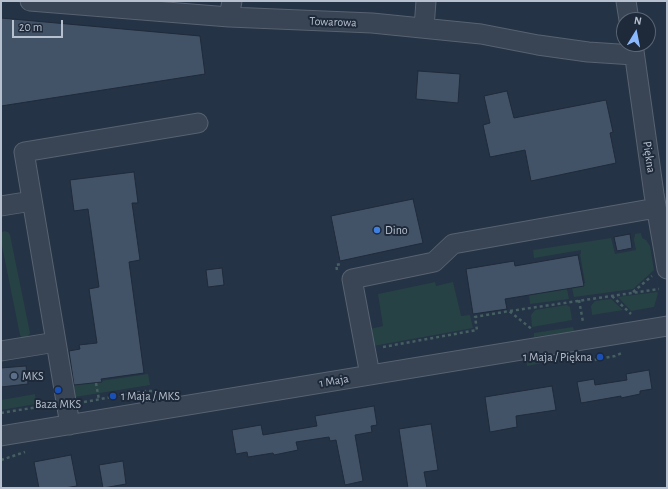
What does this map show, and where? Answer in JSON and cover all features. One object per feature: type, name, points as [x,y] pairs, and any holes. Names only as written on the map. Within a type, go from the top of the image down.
[{"type":"street","name":"Towarowa","points":[[30,1],[231,9],[481,34],[588,52],[616,50]]},
{"type":"street","points":[[424,28],[426,1]]},
{"type":"street","points":[[626,1],[628,12]]},
{"type":"street","name":"Piękna","points":[[634,52],[659,198],[662,270]]},
{"type":"street","points":[[70,425],[24,152],[198,123]]},
{"type":"street","points":[[370,375],[352,279],[434,262],[453,244],[659,198]]},
{"type":"street","points":[[1,206],[32,201]]},
{"type":"street","name":"1 Maja","points":[[1,436],[667,326]]},
{"type":"street","points":[[1,351],[56,342]]},
{"type":"path","points":[[632,293],[662,270]]},
{"type":"path","points":[[382,347],[477,330],[475,317],[659,289]]},
{"type":"path","points":[[612,295],[631,314]]},
{"type":"path","points":[[576,323],[584,322],[579,300]]},
{"type":"path","points":[[509,311],[533,330],[540,329]]},
{"type":"path","points":[[623,315],[637,313]]},
{"type":"path","points":[[96,383],[98,400]]},
{"type":"path","points":[[1,413],[56,404],[66,405]]},
{"type":"green space","points":[[4,231],[8,232],[10,235],[30,333],[26,339],[22,338],[20,335],[1,241],[1,233]]},
{"type":"green space","points":[[641,233],[642,238],[646,240],[650,246],[654,270],[633,289],[574,297],[572,288],[583,286],[585,283],[580,254],[581,250],[534,258],[533,250],[611,238],[615,254],[636,250],[634,240],[635,234]]},
{"type":"green space","points":[[435,282],[436,286],[453,282],[461,316],[470,315],[473,328],[373,346],[370,329],[383,326],[378,294]]},
{"type":"green space","points":[[567,289],[569,299],[530,304],[529,295]]},
{"type":"green space","points":[[657,292],[654,307],[631,311],[618,297]]},
{"type":"green space","points":[[611,299],[623,310],[592,315],[591,306],[595,301]]},
{"type":"green space","points":[[567,305],[570,307],[572,320],[532,327],[531,315],[535,310]]},
{"type":"green space","points":[[573,327],[574,331],[534,337],[534,333]]},
{"type":"green space","points":[[548,356],[568,358],[527,366],[526,360]]},
{"type":"green space","points":[[148,374],[150,385],[75,397],[73,385]]},
{"type":"green space","points":[[35,394],[36,404],[1,410],[1,400]]},
{"type":"building","points":[[1,18],[200,36],[205,74],[1,106]]},
{"type":"building","points":[[418,71],[460,74],[458,103],[416,99]]},
{"type":"building","points":[[507,91],[514,118],[606,100],[613,132],[610,133],[616,163],[531,181],[525,150],[490,157],[483,125],[490,123],[484,96]]},
{"type":"building","points":[[134,172],[138,203],[132,203],[140,260],[129,262],[144,373],[101,379],[102,382],[74,385],[69,351],[80,349],[79,345],[97,343],[89,289],[99,287],[88,209],[74,211],[70,180]]},
{"type":"building","name":"Dino","points":[[413,199],[423,243],[340,261],[331,216]]},
{"type":"building","points":[[630,234],[632,248],[617,251],[614,237]]},
{"type":"building","points":[[578,255],[584,286],[505,299],[507,309],[473,314],[466,269],[514,261],[515,266]]},
{"type":"building","points":[[222,268],[224,285],[208,287],[206,270]]},
{"type":"building","name":"MKS","points":[[26,366],[28,384],[1,387],[1,368]]},
{"type":"building","points":[[649,370],[652,389],[640,391],[640,394],[621,398],[621,396],[581,403],[577,382],[594,379],[595,385],[627,380],[626,374]]},
{"type":"building","points":[[552,386],[556,410],[516,416],[517,427],[490,432],[485,397]]},
{"type":"building","points":[[374,406],[377,425],[371,426],[372,432],[355,435],[363,481],[345,485],[336,440],[330,441],[329,437],[296,442],[298,450],[274,455],[273,453],[248,457],[247,452],[236,454],[232,430],[261,425],[263,435],[317,426],[315,416]]},
{"type":"building","points":[[431,424],[438,470],[424,472],[427,488],[408,488],[399,429]]},
{"type":"building","points":[[71,455],[77,486],[64,488],[39,488],[34,462]]},
{"type":"building","points":[[123,461],[126,484],[103,488],[99,465]]},
{"type":"place","name":"Dino","points":[[377,230]]},
{"type":"place","name":"1 Maja / Piękna","points":[[600,357]]},
{"type":"place","name":"MKS","points":[[14,376]]},
{"type":"place","name":"Baza MKS","points":[[58,390]]},
{"type":"place","name":"1 Maja / MKS","points":[[113,396]]}]
